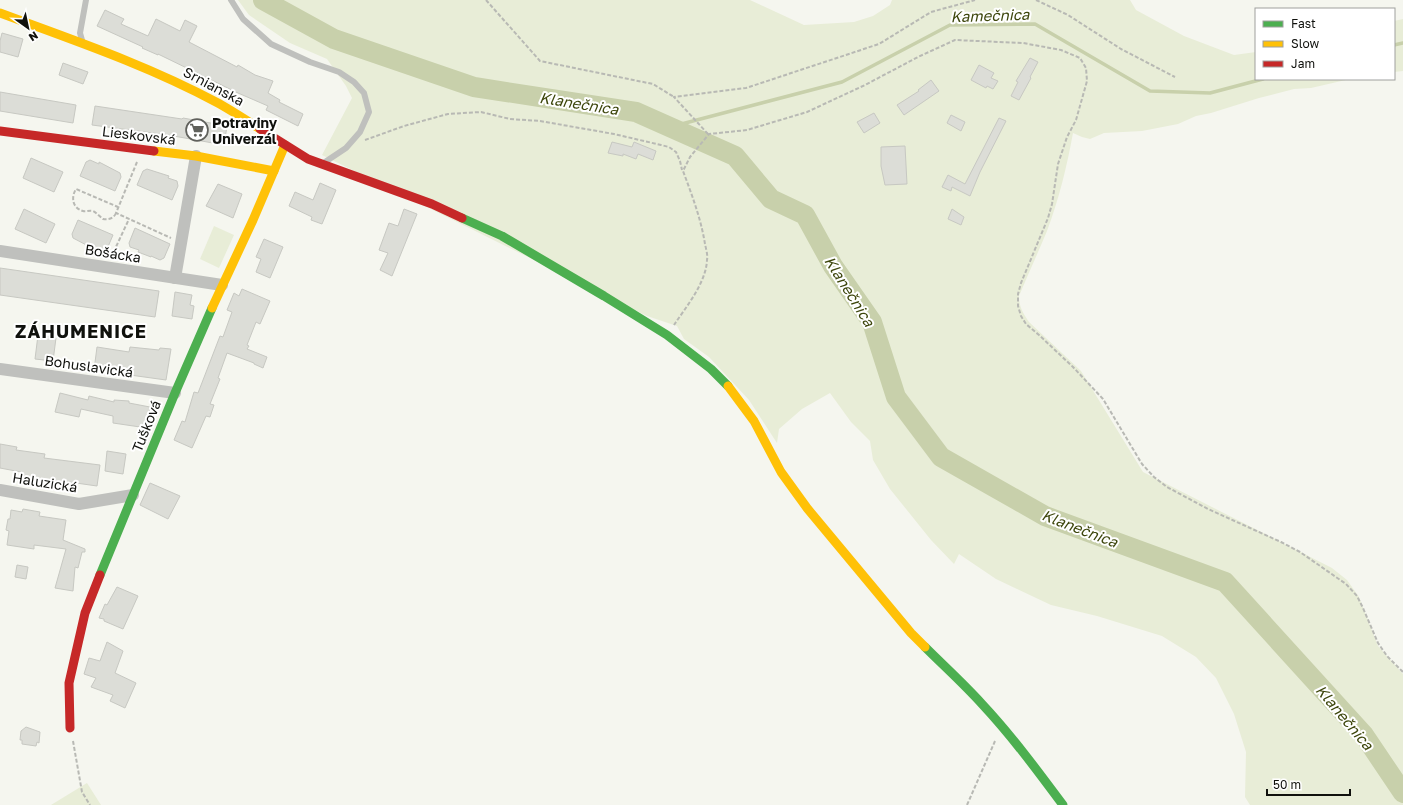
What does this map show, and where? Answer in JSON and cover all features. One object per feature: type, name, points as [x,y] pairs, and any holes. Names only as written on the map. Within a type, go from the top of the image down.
[{"type":"street","name":"Srnianska","points":[[0,13],[117,56],[191,89],[223,106],[308,158],[432,204],[502,236],[667,335],[711,369],[732,391],[751,416],[782,472],[807,508],[911,633],[966,687],[1003,728],[1032,763],[1063,805]]},
{"type":"street","name":"Lieskovská","points":[[0,131],[196,156],[274,171]]},
{"type":"street","name":"Tušková","points":[[70,728],[69,683],[85,613],[175,392],[286,145]]},
{"type":"street","points":[[176,278],[196,156]]},
{"type":"street","name":"Bošácka","points":[[0,251],[222,285]]},
{"type":"street","name":"Bohuslavická","points":[[0,369],[175,392]]},
{"type":"street","name":"Haluzická","points":[[0,490],[79,504],[133,495]]},
{"type":"lane","points":[[84,43],[80,32],[86,0]]},
{"type":"lane","points":[[230,0],[243,19],[271,44],[310,62],[339,72],[354,82],[364,93],[368,112],[360,132],[347,147],[322,164]]},
{"type":"path","points":[[486,0],[540,60],[653,84],[674,97],[708,134]]},
{"type":"path","points":[[674,97],[746,88],[879,44],[932,12],[975,0]]},
{"type":"path","points":[[1036,0],[1068,15],[1121,49],[1176,77]]},
{"type":"path","points":[[682,171],[690,157],[708,134],[747,130],[807,112],[955,40],[1023,43],[1061,50],[1080,58],[1086,68],[1087,81],[1076,120],[1058,164],[1052,204],[1048,218],[1021,283],[1018,294],[1018,306],[1021,316],[1026,324],[1039,334],[1073,367],[1103,399],[1142,464],[1154,477],[1167,487],[1208,509],[1300,552],[1346,584],[1357,596],[1378,643],[1387,656],[1403,672]]},
{"type":"path","points":[[347,147],[404,126],[448,114],[481,112],[510,119],[540,121],[614,134],[669,147],[676,152],[682,171],[696,204],[708,259],[704,274],[696,293],[667,335]]},
{"type":"path","points":[[118,207],[76,189],[73,195],[74,203],[77,208],[83,211],[90,210],[103,219],[110,219],[115,216],[138,161]]},
{"type":"path","points":[[116,213],[176,240]]},
{"type":"path","points":[[112,260],[115,249],[129,219]]},
{"type":"path","points":[[70,728],[82,792],[90,805]]},
{"type":"path","points":[[967,805],[994,744],[1003,728]]},
{"type":"green space","points":[[238,0],[750,0],[804,25],[854,22],[873,16],[890,5],[892,0],[1130,0],[1136,10],[1184,36],[1234,55],[1255,52],[1255,80],[1346,80],[1311,88],[1294,89],[1196,116],[1178,124],[1142,131],[1104,133],[1090,139],[1073,133],[1059,195],[1047,231],[1019,296],[1019,300],[1022,310],[1029,322],[1081,371],[1143,472],[1332,568],[1347,580],[1359,597],[1378,646],[1403,674],[1403,805],[1250,805],[1245,797],[1246,752],[1234,714],[1216,678],[1196,657],[1162,636],[1097,616],[1051,605],[996,579],[959,554],[954,564],[931,540],[890,489],[873,460],[870,441],[851,422],[830,393],[802,409],[779,429],[777,443],[749,400],[709,357],[684,339],[677,326],[647,316],[322,155],[352,98],[346,86],[327,59],[290,43],[249,15]]},
{"type":"green space","points":[[1403,19],[1403,71],[1395,72],[1395,21]]},
{"type":"green space","points":[[214,226],[234,235],[219,268],[200,259]]},
{"type":"green space","points":[[87,783],[101,805],[51,805]]},
{"type":"building","points":[[105,10],[124,19],[121,24],[148,36],[156,19],[180,31],[185,20],[197,26],[189,42],[237,67],[238,65],[255,75],[273,81],[268,93],[280,100],[279,102],[303,114],[298,126],[266,110],[268,106],[97,26]]},
{"type":"building","points":[[2,33],[23,39],[18,57],[0,52]]},
{"type":"building","points":[[1030,58],[1038,62],[1019,100],[1011,96],[1018,82],[1016,81]]},
{"type":"building","points":[[63,63],[88,72],[83,84],[59,75]]},
{"type":"building","points":[[979,65],[994,73],[991,78],[998,81],[993,89],[987,86],[986,88],[971,80]]},
{"type":"building","points":[[931,80],[939,91],[904,115],[897,105],[919,91],[918,90]]},
{"type":"building","points":[[0,92],[76,105],[73,123],[0,111]]},
{"type":"building","points":[[95,106],[183,118],[227,126],[224,145],[168,135],[92,125]]},
{"type":"building","points":[[874,113],[880,123],[864,133],[857,122]]},
{"type":"building","points":[[951,115],[965,122],[961,131],[947,123]]},
{"type":"building","points":[[999,118],[1006,121],[980,172],[970,196],[952,187],[951,191],[942,187],[948,175],[965,184]]},
{"type":"building","points":[[612,142],[632,147],[634,142],[656,151],[653,160],[638,154],[636,159],[623,154],[623,156],[608,153]]},
{"type":"building","points":[[905,146],[907,184],[885,185],[881,166],[881,147]]},
{"type":"building","points":[[31,158],[63,172],[54,192],[23,178]]},
{"type":"building","points":[[90,160],[99,164],[99,162],[120,173],[121,177],[115,191],[80,176],[86,162]]},
{"type":"building","points":[[147,169],[169,176],[168,178],[177,181],[178,186],[172,200],[137,185],[143,171]]},
{"type":"building","points":[[320,183],[336,190],[322,224],[311,220],[312,217],[289,206],[295,192],[313,200]]},
{"type":"building","points":[[218,184],[242,194],[233,218],[206,206]]},
{"type":"building","points":[[24,209],[55,224],[46,243],[15,229]]},
{"type":"building","points":[[404,209],[417,214],[392,276],[380,270],[388,253],[379,250],[389,223],[398,226]]},
{"type":"building","points":[[952,209],[964,217],[961,225],[948,219]]},
{"type":"building","points":[[78,220],[113,235],[107,249],[103,251],[94,247],[94,249],[73,238],[72,234]]},
{"type":"building","points":[[135,228],[170,244],[164,258],[160,260],[138,252],[139,250],[130,247],[129,243]]},
{"type":"building","points":[[264,239],[283,247],[270,278],[256,272],[261,259],[256,257]]},
{"type":"building","points":[[0,268],[159,291],[155,317],[0,295]]},
{"type":"building","points":[[242,289],[270,301],[260,324],[256,322],[247,345],[249,346],[247,349],[267,357],[263,368],[227,353],[218,378],[220,379],[210,404],[214,405],[210,417],[206,416],[192,448],[174,440],[182,421],[185,422],[194,392],[198,393],[220,336],[223,337],[232,312],[227,310],[234,293],[239,296]]},
{"type":"building","points":[[175,292],[192,295],[190,305],[194,306],[192,319],[172,316]]},
{"type":"building","points":[[38,335],[56,338],[53,361],[35,359]]},
{"type":"building","points":[[97,347],[129,352],[130,347],[159,350],[160,348],[171,349],[166,380],[94,370]]},
{"type":"building","points":[[60,393],[88,400],[89,396],[114,402],[114,400],[129,401],[129,403],[150,407],[147,428],[113,423],[113,416],[81,409],[79,417],[55,412]]},
{"type":"building","points":[[0,444],[17,447],[16,450],[45,454],[44,458],[100,465],[97,486],[69,482],[69,484],[20,479],[21,472],[0,468]]},
{"type":"building","points":[[107,451],[126,454],[123,474],[105,471]]},
{"type":"building","points":[[150,483],[180,496],[168,519],[140,505]]},
{"type":"building","points":[[23,509],[40,512],[39,516],[66,520],[63,540],[85,549],[85,552],[82,552],[78,568],[75,567],[73,591],[55,588],[66,549],[34,545],[34,549],[7,545],[9,531],[6,530],[8,519],[10,519],[11,510],[22,512]]},
{"type":"building","points":[[17,565],[28,567],[26,579],[15,577]]},
{"type":"building","points":[[117,587],[138,596],[123,629],[99,618],[105,604],[107,605]]},
{"type":"building","points":[[107,642],[123,651],[115,673],[136,683],[125,708],[110,701],[113,695],[91,687],[96,678],[84,674],[89,658],[100,661]]},
{"type":"building","points":[[26,727],[40,732],[39,743],[37,742],[36,746],[22,744],[22,740],[20,740],[21,731]]},
{"type":"waterway","name":"Klanečnica","points":[[263,0],[334,39],[474,87],[636,112],[735,156],[771,199],[805,215],[833,266],[872,322],[896,397],[941,457],[1045,516],[1225,582],[1364,735],[1403,793]]},
{"type":"waterway","name":"Kamečnica","points":[[670,127],[842,82],[950,25],[1035,24],[1150,91],[1210,93],[1259,80]]},
{"type":"waterway","name":"Kamečnica","points":[[1395,45],[1403,43]]},
{"type":"traffic: fast","points":[[462,218],[502,236],[667,335],[711,369],[728,386]]},
{"type":"traffic: fast","points":[[100,575],[175,393],[212,308]]},
{"type":"traffic: fast","points":[[925,647],[993,716],[1024,753],[1063,805]]},
{"type":"traffic: slow","points":[[0,13],[82,43],[163,76],[216,102],[260,129]]},
{"type":"traffic: slow","points":[[212,308],[253,220],[285,145]]},
{"type":"traffic: slow","points":[[154,151],[196,156],[274,171]]},
{"type":"traffic: slow","points":[[728,386],[754,421],[781,472],[807,508],[911,633],[925,647]]},
{"type":"traffic: jam","points":[[260,129],[308,159],[432,204],[462,218]]},
{"type":"traffic: jam","points":[[0,131],[154,151]]},
{"type":"traffic: jam","points":[[70,728],[69,683],[85,613],[100,575]]},
{"type":"place","name":"Potraviny Univerzál","points":[[197,130]]},
{"type":"district","name":"ZÁHUMENICE","points":[[81,331]]}]
